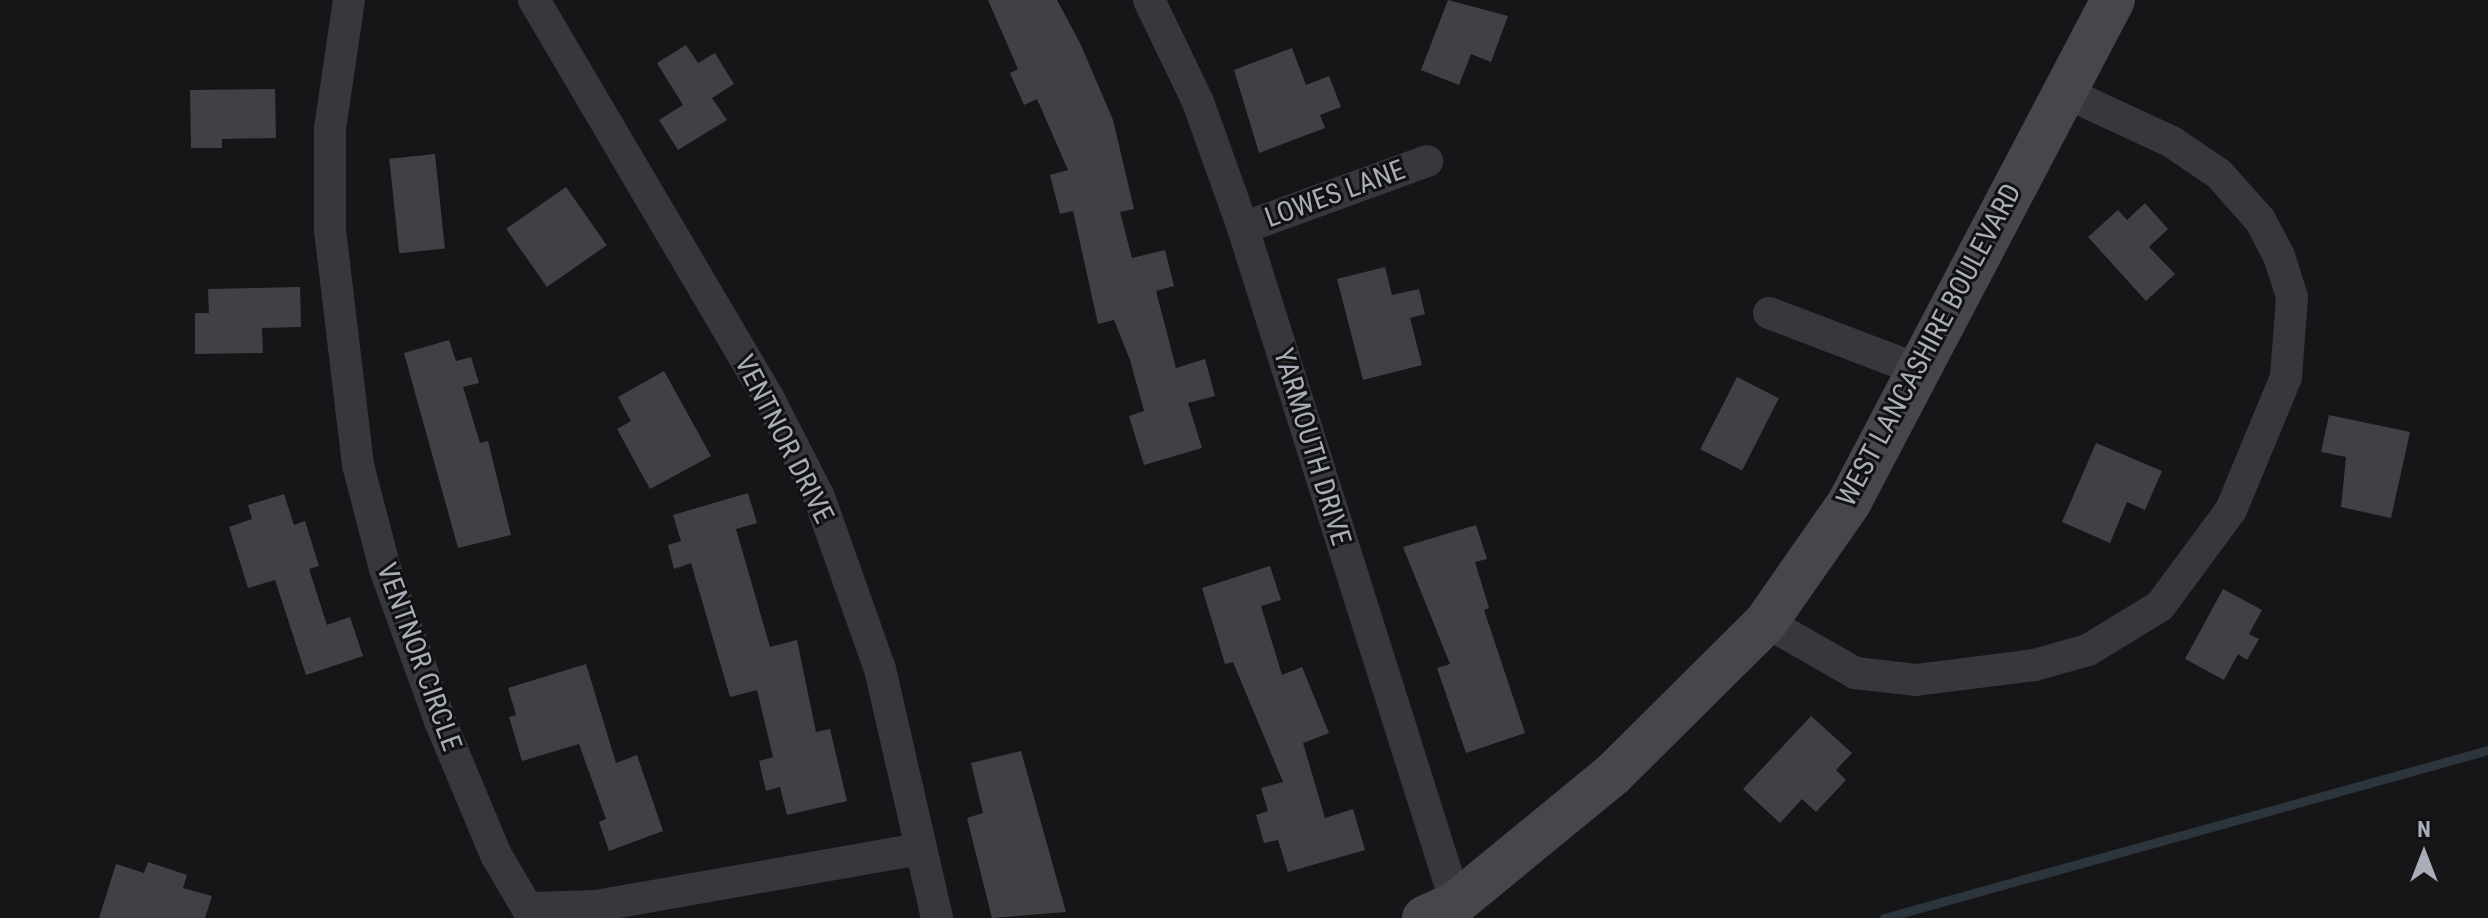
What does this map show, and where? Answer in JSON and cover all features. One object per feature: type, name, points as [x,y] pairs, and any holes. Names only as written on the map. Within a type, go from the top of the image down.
[{"type":"main road","name":"WEST LANCASHIRE BOULEVARD","points":[[1440,910],[1613,774],[1766,622],[1849,503],[1922,371],[2060,90],[2113,0]]},
{"type":"street","name":"VENTNOR CIRCLE","points":[[349,0],[330,128],[330,230],[336,330],[358,465],[385,569],[440,721],[496,855],[533,913],[596,906],[920,849]]},
{"type":"street","name":"VENTNOR DRIVE","points":[[534,0],[768,397],[819,497],[880,669],[937,918]]},
{"type":"street","name":"YARMOUTH DRIVE","points":[[1149,0],[1198,102],[1243,228],[1440,910]]},
{"type":"street","points":[[1766,622],[1855,673],[1916,680],[2034,665],[2088,650],[2160,606],[2231,510],[2286,377],[2292,297],[2279,256],[2260,220],[2219,174],[2172,142],[2060,90]]},
{"type":"street","name":"LOWES LANE","points":[[1243,228],[1427,161]]},
{"type":"street","points":[[1769,313],[1922,371]]},
{"type":"building","points":[[988,0],[1057,0],[1080,43],[1113,120],[1134,209],[1120,212],[1132,258],[1165,250],[1174,286],[1156,291],[1176,368],[1205,359],[1215,396],[1188,403],[1202,448],[1144,465],[1129,416],[1144,411],[1130,360],[1114,320],[1098,324],[1073,211],[1060,214],[1050,175],[1068,170],[1037,99],[1024,105],[1010,73],[1018,69]]},
{"type":"building","points":[[1448,0],[1508,16],[1491,62],[1471,54],[1459,85],[1421,70]]},
{"type":"building","points":[[686,45],[698,63],[715,53],[734,84],[712,98],[727,120],[678,150],[659,120],[683,105],[657,63]]},
{"type":"building","points":[[1292,48],[1306,85],[1329,76],[1341,107],[1320,115],[1325,128],[1259,153],[1234,70]]},
{"type":"building","points":[[275,89],[276,138],[222,139],[222,148],[191,148],[190,90]]},
{"type":"building","points":[[435,154],[445,248],[399,253],[389,159]]},
{"type":"building","points":[[566,187],[607,245],[547,287],[506,229]]},
{"type":"building","points":[[2145,203],[2168,229],[2149,247],[2175,274],[2146,301],[2088,237],[2118,210],[2127,220]]},
{"type":"building","points":[[1385,267],[1392,295],[1419,289],[1425,314],[1410,318],[1422,365],[1363,380],[1337,279]]},
{"type":"building","points":[[300,287],[301,327],[262,328],[263,353],[195,354],[195,313],[209,313],[208,289]]},
{"type":"building","points":[[449,340],[456,361],[471,357],[479,383],[463,387],[480,443],[488,441],[511,535],[458,548],[404,353]]},
{"type":"building","points":[[664,371],[711,456],[650,489],[617,429],[631,421],[618,397]]},
{"type":"building","points":[[1737,377],[1779,398],[1742,471],[1700,449]]},
{"type":"building","points":[[2329,415],[2410,432],[2391,518],[2341,507],[2346,457],[2321,452]]},
{"type":"building","points":[[2096,443],[2162,471],[2145,510],[2127,502],[2110,543],[2062,522]]},
{"type":"building","points":[[748,493],[757,523],[736,529],[770,647],[797,640],[816,732],[830,729],[847,801],[787,815],[780,787],[766,791],[759,761],[773,757],[757,690],[730,697],[691,563],[674,569],[668,545],[681,541],[673,515]]},
{"type":"building","points":[[284,494],[294,525],[305,521],[319,566],[309,569],[327,625],[350,617],[363,656],[306,675],[275,580],[248,588],[229,527],[252,519],[248,505]]},
{"type":"building","points":[[1476,525],[1487,559],[1475,562],[1489,608],[1484,610],[1525,733],[1466,753],[1437,668],[1450,664],[1403,547]]},
{"type":"building","points":[[1270,566],[1281,600],[1261,606],[1282,675],[1302,667],[1329,733],[1303,743],[1325,818],[1353,809],[1365,850],[1288,872],[1278,840],[1264,843],[1256,815],[1268,811],[1261,788],[1283,782],[1233,662],[1225,664],[1202,588]]},
{"type":"building","points":[[2223,589],[2262,610],[2249,634],[2259,639],[2247,660],[2238,654],[2224,680],[2185,659]]},
{"type":"building","points":[[586,664],[616,763],[637,755],[663,831],[609,851],[599,822],[606,819],[579,744],[522,761],[509,717],[516,715],[508,688]]},
{"type":"building","points":[[1811,716],[1852,753],[1836,770],[1846,780],[1816,812],[1802,799],[1780,823],[1743,789]]},
{"type":"building","points":[[1021,751],[1066,912],[992,918],[967,818],[983,813],[971,763]]},
{"type":"building","points":[[148,862],[187,875],[183,888],[212,896],[205,918],[99,918],[116,864],[144,873]]},
{"type":"waterway","points":[[1884,918],[2488,750]]}]
